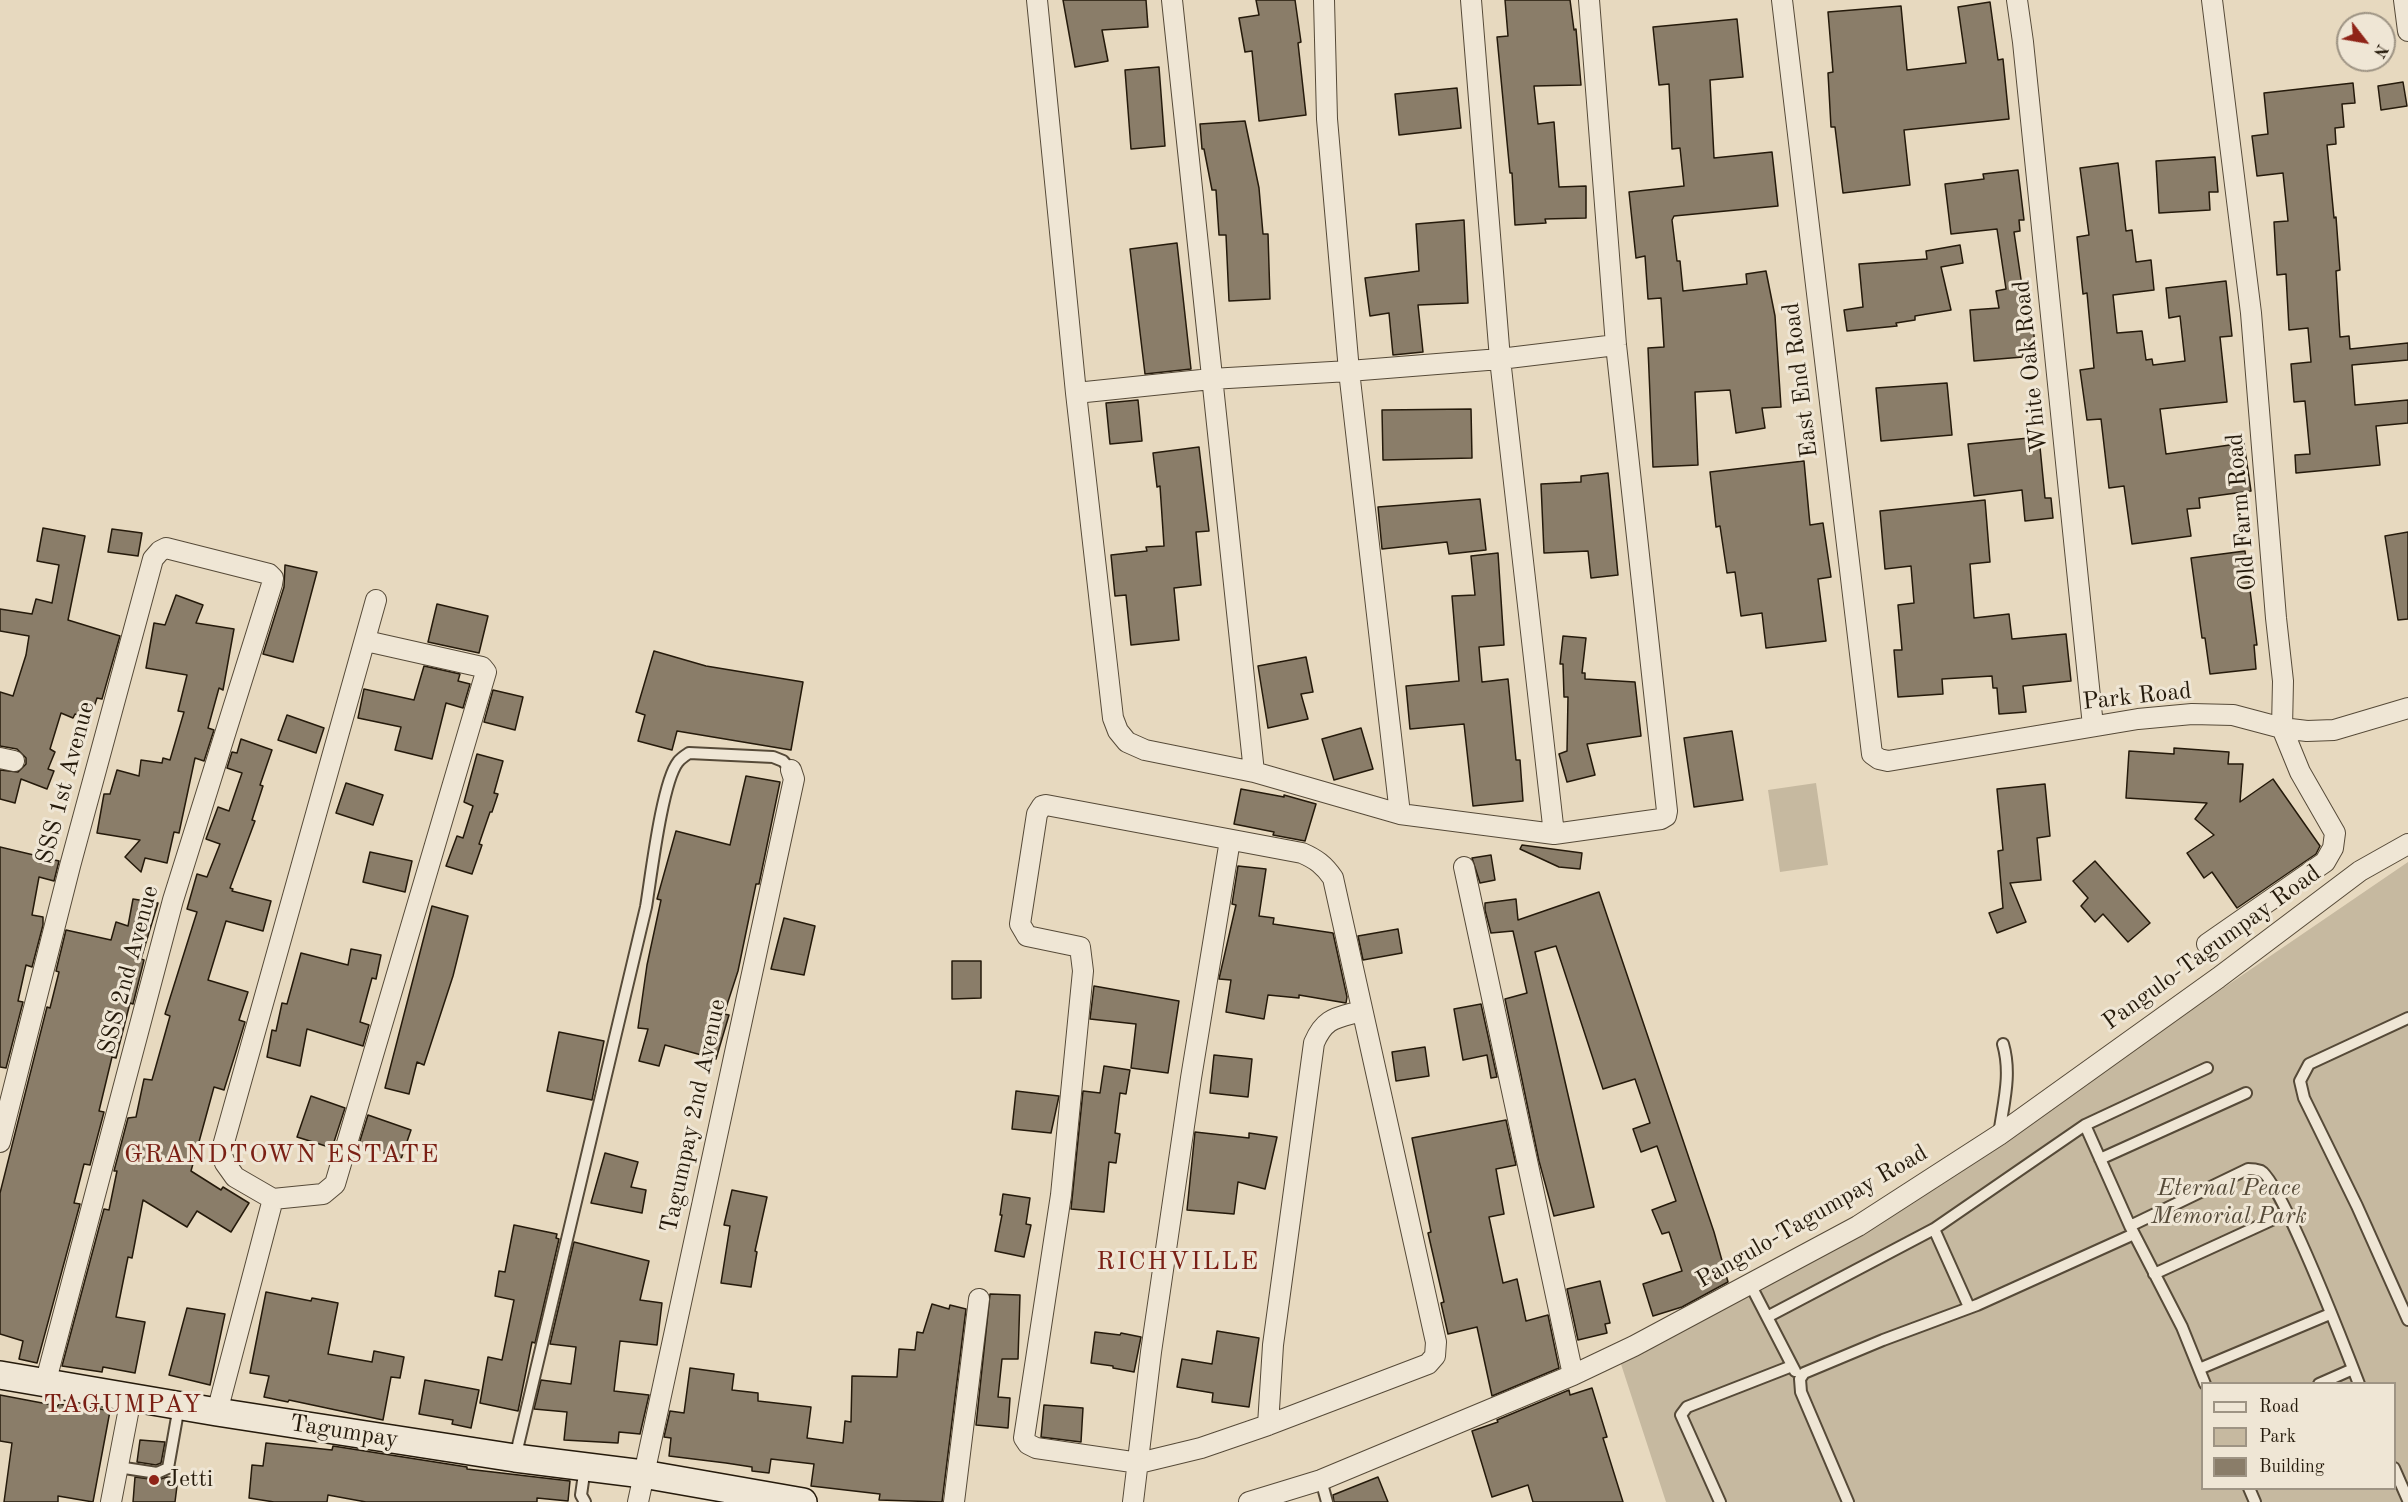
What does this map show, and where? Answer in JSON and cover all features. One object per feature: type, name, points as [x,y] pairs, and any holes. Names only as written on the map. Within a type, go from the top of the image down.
[{"type":"main road","name":"Tagumpay","points":[[0,1375],[179,1406],[514,1458],[643,1474],[803,1502]]},
{"type":"street","points":[[1037,0],[1076,393],[1113,718],[1118,731],[1127,742],[1145,750],[1254,772],[1400,814],[1554,834],[1661,819],[1666,816],[1667,811],[1616,345],[1589,0]]},
{"type":"street","points":[[1172,0],[1254,772]]},
{"type":"street","points":[[1324,0],[1328,119],[1349,372],[1400,814]]},
{"type":"street","points":[[1471,0],[1500,359],[1554,834]]},
{"type":"street","name":"East End Road","points":[[1782,0],[1872,754]]},
{"type":"street","name":"White Oak Road","points":[[2017,0],[2093,726]]},
{"type":"street","name":"Old Farm Road","points":[[2207,944],[2325,862],[2333,848],[2335,833],[2301,772],[2282,728],[2283,681],[2251,313],[2212,0]]},
{"type":"street","points":[[2404,0],[2408,31]]},
{"type":"street","points":[[1076,393],[1211,379],[1349,372],[1500,359],[1616,345]]},
{"type":"street","name":"SSS 1st Avenue","points":[[0,1142],[67,877],[153,559],[166,548],[269,574]]},
{"type":"street","name":"SSS 2nd Avenue","points":[[45,1384],[173,900],[272,584],[273,578],[269,574]]},
{"type":"street","points":[[366,641],[482,666],[486,672],[335,1184],[323,1194],[273,1199],[236,1177],[225,1163],[221,1153],[376,600]]},
{"type":"street","name":"Park Road","points":[[1872,754],[1888,761],[2138,718],[2192,714],[2233,715],[2282,728],[2307,731],[2334,730],[2408,708]]},
{"type":"street","name":"Tagumpay 2nd Avenue","points":[[638,1502],[794,779],[791,770]]},
{"type":"street","points":[[1050,805],[1302,853],[1316,860],[1327,869],[1333,878],[1361,1011],[1436,1350],[1433,1360],[1428,1364],[1268,1425],[1201,1448],[1139,1463],[1036,1448],[1028,1444],[1024,1438],[1061,1195],[1083,971],[1080,947],[1027,936],[1020,924],[1037,814],[1042,806],[1050,805]]},
{"type":"street","points":[[1133,1502],[1162,1272],[1230,840]]},
{"type":"street","name":"Pangulo-Tagumpay Road","points":[[1249,1502],[1321,1480],[1573,1375],[1634,1346],[1858,1226],[1999,1135],[2218,978],[2360,871],[2408,844]]},
{"type":"street","points":[[1464,867],[1573,1375]]},
{"type":"street","points":[[1268,1425],[1273,1345],[1314,1043],[1320,1029],[1330,1020],[1361,1011]]},
{"type":"street","points":[[217,1412],[273,1199]]},
{"type":"street","points":[[954,1502],[979,1299]]},
{"type":"street","points":[[111,1502],[131,1398]]},
{"type":"lane","points":[[514,1458],[646,907],[656,844],[671,776],[678,762],[689,753],[773,757],[783,761],[791,770]]},
{"type":"lane","points":[[2408,1018],[2309,1064],[2300,1081],[2304,1098],[2357,1206],[2408,1320]]},
{"type":"lane","points":[[1999,1135],[2008,1076],[2008,1060],[2003,1044]]},
{"type":"lane","points":[[1767,1317],[1934,1229],[2085,1125],[2207,1068]]},
{"type":"lane","points":[[2100,1159],[2246,1093]]},
{"type":"lane","points":[[2085,1125],[2132,1230],[2182,1327],[2205,1382]]},
{"type":"lane","points":[[1800,1379],[1812,1369],[1969,1307],[2132,1230],[2248,1169],[2261,1171],[2270,1180],[2287,1213],[2359,1382]]},
{"type":"lane","points":[[2154,1274],[2287,1213]]},
{"type":"lane","points":[[1934,1229],[1969,1307]]},
{"type":"lane","points":[[1750,1284],[1800,1379],[1801,1392],[1848,1502]]},
{"type":"lane","points":[[2199,1369],[2330,1314]]},
{"type":"lane","points":[[1720,1502],[1681,1414],[1687,1407],[1792,1366]]},
{"type":"lane","points":[[2321,1382],[2353,1369]]},
{"type":"lane","points":[[118,1467],[157,1473],[165,1471],[170,1464],[179,1406]]},
{"type":"lane","points":[[585,1467],[581,1494],[585,1502]]},
{"type":"lane","points":[[2396,1473],[2408,1500],[2403,1502]]},
{"type":"lane","points":[[1321,1480],[1327,1502]]},
{"type":"green space","points":[[1816,783],[1828,865],[1780,872],[1768,790]]},
{"type":"green space","name":"Eternal Peace Memorial Park","points":[[2408,862],[2408,1502],[1666,1502],[1619,1358],[1863,1234]]},
{"type":"building","points":[[1063,0],[1146,0],[1148,27],[1102,30],[1108,61],[1075,67]]},
{"type":"building","points":[[1256,0],[1295,0],[1301,42],[1298,43],[1306,115],[1259,121],[1252,51],[1245,52],[1239,18],[1259,15]]},
{"type":"building","points":[[1505,0],[1570,0],[1574,30],[1576,29],[1581,85],[1534,86],[1538,124],[1554,122],[1559,187],[1586,186],[1586,218],[1545,219],[1546,223],[1515,225],[1512,173],[1510,173],[1497,37],[1508,36]]},
{"type":"building","points":[[1990,2],[1998,60],[2003,59],[2009,119],[1904,130],[1910,185],[1843,193],[1835,127],[1831,127],[1828,73],[1833,72],[1828,12],[1901,6],[1907,70],[1966,63],[1958,7]]},
{"type":"building","points":[[1737,19],[1743,77],[1710,80],[1714,158],[1772,152],[1778,206],[1674,216],[1672,220],[1683,291],[1747,284],[1746,274],[1766,271],[1775,316],[1781,407],[1762,408],[1765,428],[1736,433],[1730,390],[1695,392],[1698,465],[1653,467],[1648,348],[1664,347],[1661,298],[1648,299],[1645,256],[1636,258],[1629,192],[1684,186],[1680,148],[1672,149],[1669,84],[1659,85],[1653,27]]},
{"type":"building","points":[[1159,67],[1165,146],[1131,149],[1125,70]]},
{"type":"building","points":[[2403,82],[2407,106],[2381,110],[2378,86]]},
{"type":"building","points":[[2353,83],[2355,103],[2342,104],[2344,127],[2335,128],[2336,144],[2327,145],[2340,270],[2336,271],[2340,337],[2349,336],[2350,349],[2408,343],[2408,360],[2352,365],[2355,405],[2408,400],[2408,423],[2376,426],[2380,465],[2296,473],[2295,455],[2310,454],[2305,401],[2294,402],[2291,364],[2311,362],[2308,328],[2289,330],[2286,274],[2277,275],[2274,222],[2288,221],[2283,173],[2257,176],[2252,136],[2268,134],[2264,93]]},
{"type":"building","points":[[1457,88],[1461,128],[1399,135],[1395,94]]},
{"type":"building","points":[[1245,121],[1259,188],[1263,234],[1268,234],[1270,299],[1229,301],[1226,235],[1219,235],[1216,190],[1212,190],[1204,149],[1202,149],[1200,124]]},
{"type":"building","points":[[2215,157],[2218,192],[2209,192],[2210,210],[2159,213],[2156,161]]},
{"type":"building","points":[[2118,163],[2126,231],[2132,230],[2136,262],[2151,260],[2154,290],[2113,295],[2117,333],[2142,331],[2146,360],[2152,359],[2153,365],[2185,361],[2180,316],[2169,318],[2166,288],[2226,281],[2232,336],[2220,337],[2227,402],[2160,409],[2166,454],[2244,443],[2251,491],[2199,498],[2200,508],[2187,509],[2191,536],[2132,544],[2124,486],[2109,488],[2101,419],[2087,420],[2080,370],[2094,368],[2087,293],[2083,294],[2077,237],[2089,235],[2080,168]]},
{"type":"building","points":[[2018,170],[2024,220],[2019,220],[2020,231],[2014,232],[2022,286],[2029,285],[2035,346],[2022,347],[2023,357],[1974,361],[1970,310],[1999,308],[1996,291],[2006,289],[1997,229],[1951,234],[1945,184],[1984,179],[1983,174]]},
{"type":"building","points":[[1464,220],[1468,303],[1418,305],[1423,352],[1393,355],[1389,313],[1370,316],[1365,278],[1419,271],[1416,224]]},
{"type":"building","points":[[1177,243],[1191,369],[1145,374],[1130,249]]},
{"type":"building","points":[[1960,245],[1963,263],[1941,267],[1951,310],[1915,316],[1915,320],[1896,323],[1897,326],[1847,331],[1844,310],[1863,307],[1859,264],[1927,259],[1926,251]]},
{"type":"building","points":[[1947,383],[1952,435],[1881,441],[1876,388]]},
{"type":"building","points":[[1138,400],[1142,441],[1110,444],[1106,403]]},
{"type":"building","points":[[1471,409],[1472,458],[1383,460],[1382,410]]},
{"type":"building","points":[[2039,437],[2045,498],[2051,498],[2053,518],[2025,521],[2022,490],[1974,496],[1968,444]]},
{"type":"building","points":[[1199,447],[1209,531],[1196,532],[1201,585],[1174,588],[1179,640],[1131,645],[1126,595],[1115,596],[1111,555],[1147,551],[1146,547],[1164,546],[1160,486],[1157,487],[1153,453]]},
{"type":"building","points":[[1804,461],[1810,525],[1823,523],[1831,577],[1818,579],[1826,641],[1766,648],[1762,613],[1741,616],[1735,572],[1727,573],[1720,526],[1716,527],[1710,472]]},
{"type":"building","points":[[1608,473],[1618,575],[1591,578],[1588,551],[1544,553],[1541,484],[1581,482],[1581,476]]},
{"type":"building","points":[[1480,499],[1486,550],[1449,554],[1447,542],[1382,549],[1378,507]]},
{"type":"building","points":[[1985,500],[1990,562],[1970,564],[1974,618],[2009,614],[2012,639],[2066,634],[2071,681],[2023,686],[2026,712],[1999,714],[1997,688],[1993,688],[1992,676],[1942,679],[1943,694],[1898,697],[1894,650],[1902,650],[1898,605],[1914,603],[1911,566],[1885,569],[1880,511]]},
{"type":"building","points":[[43,528],[85,536],[68,620],[120,636],[102,699],[97,698],[90,719],[75,714],[73,718],[61,713],[50,749],[55,752],[48,769],[54,771],[47,789],[21,779],[15,803],[0,799],[0,770],[18,772],[26,764],[26,758],[17,749],[0,746],[0,692],[13,696],[26,655],[29,636],[0,631],[0,609],[32,614],[36,599],[52,603],[59,565],[37,561]]},
{"type":"building","points":[[112,529],[142,533],[138,556],[108,552]]},
{"type":"building","points":[[2408,532],[2408,619],[2398,620],[2385,536]]},
{"type":"building","points":[[2245,551],[2257,645],[2254,645],[2256,669],[2210,674],[2205,638],[2202,638],[2191,558]]},
{"type":"building","points":[[1498,553],[1504,645],[1479,647],[1482,682],[1508,679],[1516,760],[1520,760],[1523,801],[1473,806],[1464,724],[1410,729],[1406,686],[1459,681],[1452,596],[1475,595],[1471,556]]},
{"type":"building","points":[[285,565],[317,572],[293,662],[263,654],[284,587]]},
{"type":"building","points":[[176,595],[203,605],[196,623],[234,629],[223,690],[219,688],[208,728],[214,730],[204,761],[195,758],[179,833],[174,832],[167,863],[145,858],[141,872],[125,857],[140,840],[97,833],[104,794],[110,794],[117,770],[139,776],[141,760],[162,763],[163,758],[170,760],[184,712],[178,711],[187,675],[146,668],[154,623],[165,625]]},
{"type":"building","points":[[437,604],[488,616],[479,653],[428,642]]},
{"type":"building","points":[[1563,636],[1586,638],[1582,673],[1585,673],[1585,679],[1635,682],[1641,736],[1587,744],[1595,775],[1567,782],[1559,754],[1567,751],[1568,697],[1564,697],[1563,664],[1560,664]]},
{"type":"building","points":[[654,651],[706,666],[803,682],[791,750],[677,731],[672,750],[638,741],[645,715],[636,712]]},
{"type":"building","points":[[1306,657],[1313,692],[1301,694],[1308,719],[1268,728],[1258,666]]},
{"type":"building","points":[[424,666],[460,674],[458,681],[470,684],[463,708],[446,703],[432,759],[395,750],[401,727],[358,718],[364,689],[414,700]]},
{"type":"building","points":[[493,690],[523,697],[515,730],[484,722]]},
{"type":"building","points":[[287,715],[324,728],[316,753],[278,740]]},
{"type":"building","points":[[1361,728],[1373,769],[1334,780],[1322,739]]},
{"type":"building","points":[[1732,731],[1743,800],[1694,807],[1684,738]]},
{"type":"building","points":[[241,739],[272,750],[260,785],[263,786],[252,820],[255,821],[230,888],[233,889],[232,891],[271,901],[263,931],[226,921],[208,980],[248,992],[239,1020],[245,1022],[224,1090],[214,1087],[191,1171],[221,1190],[223,1187],[249,1203],[231,1232],[197,1211],[187,1227],[143,1200],[132,1258],[128,1257],[116,1317],[145,1322],[135,1373],[103,1367],[102,1372],[62,1366],[104,1209],[109,1210],[117,1171],[114,1171],[128,1118],[136,1117],[144,1079],[152,1080],[170,1016],[165,1014],[197,912],[187,909],[197,874],[207,877],[220,844],[206,839],[218,807],[229,811],[242,773],[227,768],[232,752],[237,753]]},
{"type":"building","points":[[2174,748],[2229,752],[2228,764],[2243,764],[2240,802],[2273,779],[2320,846],[2316,854],[2237,908],[2212,872],[2204,878],[2187,853],[2214,835],[2195,819],[2207,803],[2126,798],[2129,751],[2174,754]]},
{"type":"building","points":[[477,754],[503,761],[494,793],[498,794],[479,844],[482,845],[472,874],[446,866],[457,836],[463,838],[473,806],[464,802]]},
{"type":"building","points":[[746,776],[780,782],[738,971],[724,1014],[729,1015],[716,1059],[665,1045],[659,1066],[639,1061],[648,1029],[638,1028],[647,965],[661,900],[657,899],[676,831],[730,845]]},
{"type":"building","points":[[346,783],[383,795],[373,825],[336,813]]},
{"type":"building","points":[[2045,784],[2050,836],[2037,838],[2041,880],[2010,883],[2026,922],[1997,933],[1989,913],[2003,908],[1998,851],[2003,850],[1997,789]]},
{"type":"building","points":[[1241,789],[1284,797],[1284,795],[1316,804],[1305,841],[1234,824]]},
{"type":"building","points":[[1522,845],[1582,853],[1580,869],[1559,867],[1520,849]]},
{"type":"building","points":[[0,847],[59,861],[54,881],[39,877],[32,915],[43,917],[43,925],[32,967],[26,965],[18,1001],[23,1002],[6,1068],[0,1067]]},
{"type":"building","points":[[370,852],[412,861],[405,892],[363,882]]},
{"type":"building","points":[[1491,855],[1495,880],[1480,883],[1472,858]]},
{"type":"building","points":[[2095,861],[2150,923],[2128,942],[2103,914],[2095,922],[2081,906],[2088,898],[2073,881]]},
{"type":"building","points":[[1238,866],[1266,869],[1259,916],[1274,918],[1273,924],[1333,933],[1347,997],[1346,1003],[1299,995],[1299,998],[1268,995],[1264,1019],[1226,1012],[1231,980],[1219,979],[1236,905],[1232,904]]},
{"type":"building","points":[[1599,892],[1714,1232],[1728,1282],[1682,1307],[1653,1316],[1643,1284],[1682,1271],[1669,1232],[1662,1234],[1652,1210],[1676,1201],[1657,1146],[1641,1152],[1633,1129],[1650,1123],[1635,1079],[1603,1089],[1556,946],[1535,952],[1594,1207],[1554,1216],[1539,1161],[1505,999],[1527,993],[1513,931],[1491,933],[1485,910],[1485,903],[1516,899],[1518,920]]},
{"type":"building","points":[[133,899],[158,903],[141,959],[144,960],[116,1058],[112,1057],[99,1111],[104,1112],[90,1165],[84,1164],[74,1203],[80,1204],[37,1363],[19,1359],[23,1341],[0,1334],[0,1193],[47,1007],[50,1008],[66,930],[111,940],[116,922],[128,926]]},
{"type":"building","points":[[432,906],[468,916],[453,976],[424,1065],[417,1062],[409,1094],[385,1088]]},
{"type":"building","points":[[784,918],[815,926],[804,975],[771,969]]},
{"type":"building","points":[[1398,929],[1402,953],[1363,960],[1358,936]]},
{"type":"building","points":[[351,949],[381,955],[376,979],[372,978],[360,1022],[369,1025],[363,1046],[307,1029],[300,1066],[267,1057],[272,1030],[276,1031],[282,1003],[287,1004],[301,953],[348,965]]},
{"type":"building","points":[[952,961],[981,961],[981,998],[952,999]]},
{"type":"building","points":[[1094,986],[1179,1001],[1168,1073],[1131,1068],[1136,1024],[1090,1019]]},
{"type":"building","points":[[1481,1004],[1497,1077],[1491,1078],[1487,1055],[1463,1060],[1454,1009]]},
{"type":"building","points":[[559,1032],[604,1041],[592,1100],[547,1091]]},
{"type":"building","points":[[1425,1047],[1429,1076],[1396,1081],[1392,1052]]},
{"type":"building","points":[[1214,1055],[1252,1059],[1248,1097],[1210,1093]]},
{"type":"building","points":[[1104,1066],[1130,1070],[1126,1094],[1120,1093],[1115,1133],[1120,1134],[1116,1163],[1109,1162],[1104,1212],[1071,1209],[1083,1091],[1100,1093]]},
{"type":"building","points":[[1016,1091],[1059,1096],[1051,1133],[1012,1129]]},
{"type":"building","points":[[311,1096],[345,1108],[332,1148],[297,1137]]},
{"type":"building","points":[[368,1115],[411,1130],[401,1159],[359,1144]]},
{"type":"building","points":[[1506,1120],[1516,1165],[1496,1169],[1504,1214],[1489,1217],[1503,1283],[1517,1279],[1526,1321],[1548,1315],[1559,1368],[1492,1396],[1477,1327],[1448,1334],[1441,1303],[1444,1302],[1428,1233],[1431,1232],[1412,1138]]},
{"type":"building","points":[[1195,1132],[1249,1138],[1249,1133],[1277,1137],[1265,1189],[1238,1182],[1234,1214],[1187,1210]]},
{"type":"building","points":[[605,1153],[638,1162],[631,1187],[646,1190],[642,1213],[591,1203]]},
{"type":"building","points":[[732,1190],[767,1197],[755,1251],[757,1252],[751,1287],[721,1283],[730,1226],[724,1225]]},
{"type":"building","points":[[1003,1194],[1030,1198],[1026,1224],[1031,1225],[1024,1257],[995,1251],[1002,1215],[1000,1215]]},
{"type":"building","points":[[514,1225],[557,1234],[556,1238],[559,1239],[535,1343],[532,1342],[518,1411],[480,1403],[488,1357],[502,1360],[514,1300],[495,1296],[499,1271],[505,1272]]},
{"type":"building","points":[[574,1242],[649,1261],[640,1300],[662,1303],[657,1345],[620,1341],[614,1391],[649,1395],[640,1434],[619,1432],[618,1443],[564,1440],[567,1412],[534,1409],[541,1380],[571,1384],[576,1347],[550,1344]]},
{"type":"building","points":[[1600,1281],[1610,1323],[1605,1324],[1607,1333],[1578,1340],[1567,1289]]},
{"type":"building","points":[[266,1292],[311,1301],[312,1298],[338,1303],[328,1354],[372,1362],[374,1351],[404,1357],[400,1378],[391,1377],[383,1420],[264,1397],[269,1376],[250,1373]]},
{"type":"building","points":[[990,1294],[1020,1295],[1018,1359],[1002,1359],[998,1397],[1010,1398],[1008,1428],[976,1425]]},
{"type":"building","points":[[932,1304],[949,1309],[950,1305],[966,1309],[942,1502],[879,1500],[880,1494],[811,1486],[814,1464],[771,1459],[769,1473],[752,1471],[752,1467],[669,1456],[671,1438],[664,1437],[670,1411],[684,1413],[690,1368],[734,1374],[732,1390],[758,1393],[758,1401],[811,1407],[807,1438],[843,1443],[845,1421],[851,1422],[852,1376],[897,1377],[899,1349],[915,1350],[917,1332],[923,1333]]},
{"type":"building","points":[[187,1308],[225,1314],[210,1385],[169,1375]]},
{"type":"building","points":[[1217,1331],[1259,1338],[1249,1407],[1212,1402],[1213,1393],[1177,1387],[1182,1359],[1212,1364]]},
{"type":"building","points":[[1095,1332],[1120,1335],[1121,1333],[1141,1337],[1134,1372],[1091,1363]]},
{"type":"building","points":[[425,1380],[479,1390],[471,1428],[452,1424],[453,1420],[419,1414]]},
{"type":"building","points":[[1592,1388],[1607,1437],[1603,1438],[1623,1502],[1533,1502],[1528,1485],[1492,1497],[1472,1431],[1498,1422],[1497,1420],[1569,1390],[1570,1395]]},
{"type":"building","points":[[0,1395],[58,1406],[59,1404],[89,1410],[90,1407],[110,1411],[93,1502],[58,1496],[58,1502],[4,1502],[12,1443],[0,1441]]},
{"type":"building","points":[[1044,1405],[1083,1408],[1081,1442],[1041,1437]]},
{"type":"building","points":[[140,1440],[165,1442],[161,1463],[156,1465],[137,1462]]},
{"type":"building","points":[[266,1443],[332,1450],[333,1446],[467,1467],[467,1469],[570,1481],[568,1501],[537,1498],[537,1502],[366,1502],[328,1495],[327,1502],[274,1502],[249,1498],[252,1465],[263,1466]]},
{"type":"building","points":[[135,1477],[157,1480],[167,1477],[178,1478],[175,1502],[133,1502]]},
{"type":"building","points":[[1378,1477],[1388,1502],[1334,1502],[1333,1495]]},
{"type":"place","name":"Jetti","points":[[154,1480]]},
{"type":"district","name":"GRANDTOWN ESTATE","points":[[282,1155]]},
{"type":"district","name":"RICHVILLE","points":[[1178,1262]]},
{"type":"district","name":"TAGUMPAY","points":[[123,1405]]}]
